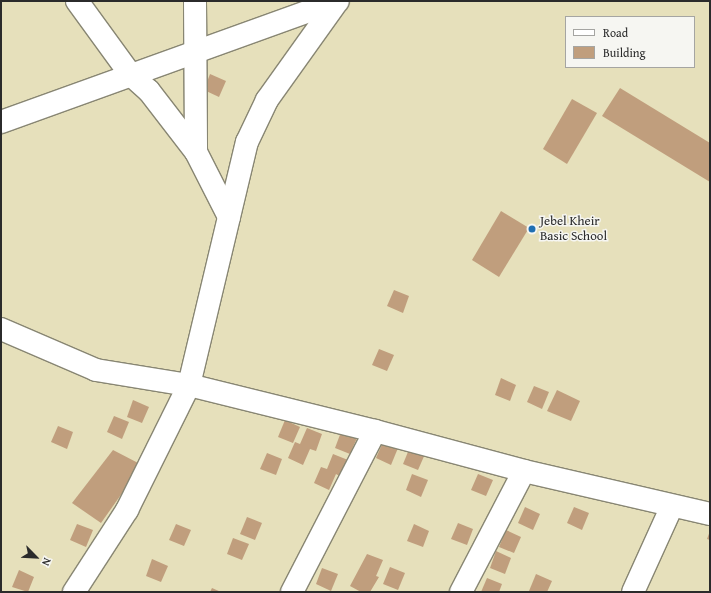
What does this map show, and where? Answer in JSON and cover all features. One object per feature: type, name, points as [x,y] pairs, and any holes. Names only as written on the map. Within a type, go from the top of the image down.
[{"type":"street","points":[[77,1],[130,74],[149,90],[196,152],[229,217]]},
{"type":"street","points":[[195,1],[194,53],[196,152]]},
{"type":"street","points":[[1,122],[130,74],[194,53],[338,1]]},
{"type":"street","points":[[74,592],[126,510],[189,385],[208,313],[247,142],[267,100],[338,1]]},
{"type":"street","points":[[1,329],[96,370],[189,385],[375,430],[524,471],[710,514]]},
{"type":"street","points":[[292,592],[375,430]]},
{"type":"street","points":[[461,592],[524,471]]},
{"type":"street","points":[[633,592],[672,506]]},
{"type":"building","points":[[210,74],[226,81],[219,97],[204,90]]},
{"type":"building","points":[[620,88],[710,143],[710,182],[602,116]]},
{"type":"building","points":[[572,99],[597,113],[567,164],[543,149]]},
{"type":"building","points":[[501,211],[529,228],[499,277],[472,260]]},
{"type":"building","points":[[394,290],[409,296],[403,313],[387,306]]},
{"type":"building","points":[[379,349],[394,355],[387,371],[372,365]]},
{"type":"building","points":[[501,378],[516,385],[510,401],[495,395]]},
{"type":"building","points":[[534,386],[549,392],[542,409],[527,402]]},
{"type":"building","points":[[557,390],[580,401],[571,421],[547,411]]},
{"type":"building","points":[[133,400],[149,407],[142,423],[127,417]]},
{"type":"building","points":[[114,416],[129,422],[122,439],[107,432]]},
{"type":"building","points":[[285,420],[300,427],[293,443],[278,437]]},
{"type":"building","points":[[58,426],[73,432],[67,449],[51,442]]},
{"type":"building","points":[[307,428],[322,434],[316,451],[310,449],[303,465],[288,458],[295,442],[300,444]]},
{"type":"building","points":[[341,432],[357,438],[350,454],[335,448]]},
{"type":"building","points":[[383,442],[398,448],[391,465],[376,458]]},
{"type":"building","points":[[410,447],[425,454],[418,470],[403,464]]},
{"type":"building","points":[[113,450],[142,465],[101,523],[72,503]]},
{"type":"building","points":[[267,453],[282,459],[276,475],[260,469]]},
{"type":"building","points":[[333,454],[348,460],[341,477],[336,474],[329,490],[314,483],[321,467],[327,469]]},
{"type":"building","points":[[412,474],[428,480],[421,497],[406,490]]},
{"type":"building","points":[[478,474],[493,480],[486,496],[471,490]]},
{"type":"building","points":[[525,507],[540,514],[533,530],[518,523]]},
{"type":"building","points":[[574,507],[589,513],[582,530],[567,523]]},
{"type":"building","points":[[247,517],[262,523],[255,540],[240,534]]},
{"type":"building","points":[[458,523],[473,529],[467,545],[451,539]]},
{"type":"building","points":[[77,524],[93,530],[86,547],[70,540]]},
{"type":"building","points":[[176,524],[191,530],[184,546],[169,540]]},
{"type":"building","points":[[414,524],[429,531],[423,547],[407,541]]},
{"type":"building","points":[[506,530],[521,537],[514,553],[499,547]]},
{"type":"building","points":[[710,531],[710,540],[707,539]]},
{"type":"building","points":[[233,538],[249,544],[242,560],[227,554]]},
{"type":"building","points":[[496,551],[511,558],[505,574],[490,568]]},
{"type":"building","points":[[367,554],[383,560],[376,576],[379,577],[370,592],[361,592],[350,586]]},
{"type":"building","points":[[152,559],[168,566],[161,582],[146,576]]},
{"type":"building","points":[[390,567],[405,573],[398,590],[383,584]]},
{"type":"building","points":[[322,568],[338,574],[331,591],[316,584]]},
{"type":"building","points":[[19,570],[34,577],[28,592],[12,587]]},
{"type":"building","points":[[536,574],[552,581],[547,592],[529,591]]},
{"type":"building","points":[[487,578],[502,584],[499,592],[481,592]]},
{"type":"building","points":[[212,588],[221,592],[210,592]]},
{"type":"place","name":"Jebel Kheir Basic School","points":[[532,229]]}]
